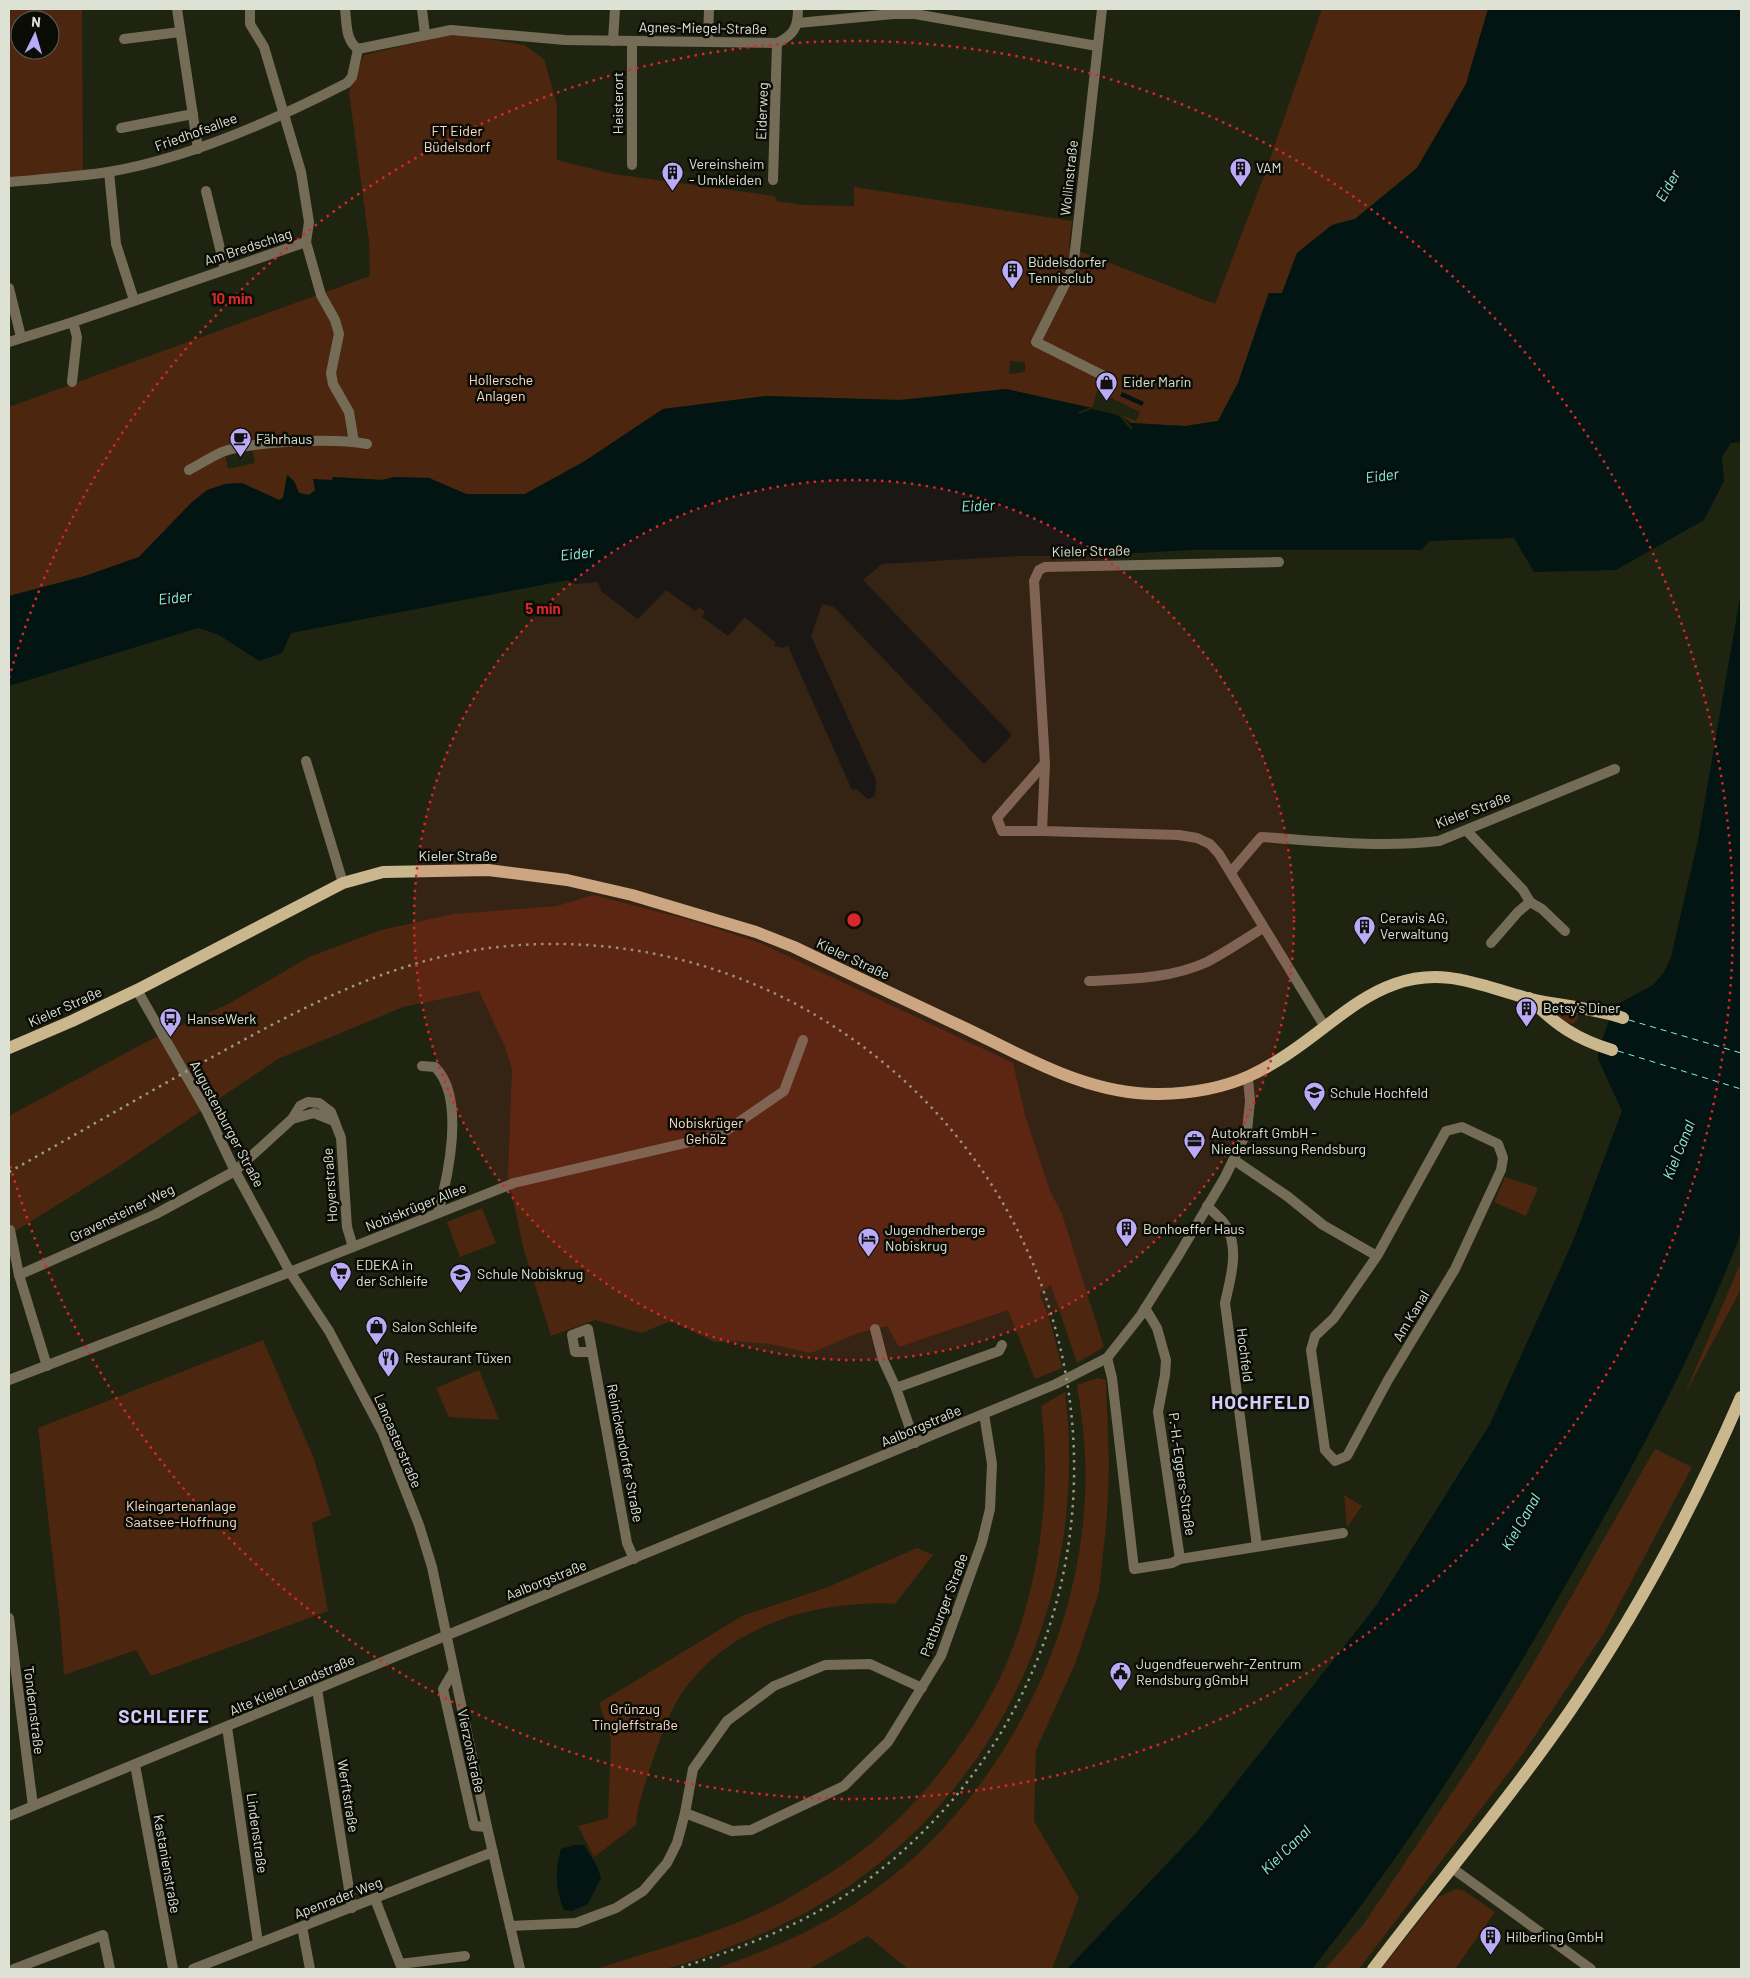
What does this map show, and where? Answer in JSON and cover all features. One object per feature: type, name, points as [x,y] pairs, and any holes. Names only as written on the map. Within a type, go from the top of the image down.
[{"type":"main road","name":"Kieler Straße","points":[[10,1045],[137,990],[343,883],[383,872],[420,870],[504,871],[567,880],[632,895],[756,932],[794,947],[1074,1078],[1122,1092],[1179,1093],[1215,1088],[1248,1078],[1270,1067],[1359,1002],[1376,992],[1412,979],[1431,977],[1461,978],[1529,998],[1607,1013],[1623,1018]]},
{"type":"main road","name":"Kieler Straße","points":[[1529,998],[1549,1018],[1572,1034],[1612,1050]]},
{"type":"main road","points":[[1373,1969],[1549,1740],[1623,1628],[1678,1528],[1741,1397]]},
{"type":"street","points":[[177,9],[198,148]]},
{"type":"street","name":"Am Bredschlag","points":[[9,342],[306,242],[309,222],[301,172],[264,47],[250,24],[250,9]]},
{"type":"street","points":[[345,9],[351,44],[358,48]]},
{"type":"street","points":[[422,9],[425,34]]},
{"type":"street","points":[[613,41],[615,9]]},
{"type":"street","points":[[708,42],[709,9]]},
{"type":"street","points":[[798,9],[798,23],[893,14],[914,14],[1097,46]]},
{"type":"street","name":"Wollinstraße","points":[[1102,9],[1074,260],[1070,274],[1036,342],[1102,375],[1104,389]]},
{"type":"street","name":"Agnes-Miegel-Straße","points":[[358,48],[364,49],[425,34],[451,30],[481,31],[531,38],[632,42],[777,43],[794,31],[798,23]]},
{"type":"street","points":[[124,39],[180,32]]},
{"type":"street","name":"Heisterort","points":[[632,42],[632,165]]},
{"type":"street","name":"Eiderweg","points":[[773,180],[777,43]]},
{"type":"street","name":"Friedhofsallee","points":[[9,182],[109,172],[154,162],[198,148],[284,113],[347,83],[352,77],[358,48]]},
{"type":"street","points":[[120,128],[193,114]]},
{"type":"street","points":[[109,172],[116,244],[134,300]]},
{"type":"street","points":[[206,191],[225,270]]},
{"type":"street","points":[[306,242],[321,295],[336,320],[338,334],[331,373],[333,384],[349,412],[354,442]]},
{"type":"street","points":[[9,288],[21,337]]},
{"type":"street","points":[[72,382],[77,337],[73,322]]},
{"type":"street","points":[[189,470],[223,452],[249,446],[354,442],[367,444]]},
{"type":"street","name":"Kieler Straße","points":[[1042,831],[1045,762],[1034,581],[1038,570],[1045,567],[1279,562]]},
{"type":"street","points":[[306,761],[343,883]]},
{"type":"street","points":[[1045,762],[997,818],[1002,832],[1042,831],[1179,835],[1197,838],[1210,844],[1231,872],[1263,928],[1325,1027]]},
{"type":"street","name":"Kieler Straße","points":[[1231,872],[1261,837],[1362,844],[1408,844],[1438,841],[1615,769]]},
{"type":"street","points":[[1466,830],[1523,890],[1530,902],[1542,909],[1565,931]]},
{"type":"street","points":[[1491,944],[1518,912],[1530,902]]},
{"type":"street","points":[[1089,981],[1144,978],[1185,970],[1206,962],[1263,928]]},
{"type":"street","name":"Augustenburger Straße","points":[[137,990],[207,1112],[235,1170],[290,1272]]},
{"type":"street","name":"Nobiskrüger Allee","points":[[9,1380],[290,1272],[514,1183],[720,1135],[784,1091],[803,1040]]},
{"type":"street","points":[[422,1066],[435,1067],[444,1078],[452,1125],[452,1152],[448,1180],[438,1213]]},
{"type":"street","name":"Aalborgstraße","points":[[447,1636],[1056,1384],[1107,1358],[1145,1308],[1234,1160],[1247,1131],[1250,1101],[1248,1078]]},
{"type":"street","name":"Hoyerstraße","points":[[235,1170],[292,1119],[314,1114],[334,1122],[341,1138],[347,1227],[353,1247]]},
{"type":"street","name":"Am Kanal","points":[[1462,1127],[1498,1144],[1503,1158],[1501,1170],[1455,1269],[1388,1380],[1347,1456],[1335,1461],[1325,1450],[1311,1350],[1315,1336],[1334,1318],[1377,1256],[1446,1131],[1462,1127]]},
{"type":"street","points":[[1234,1160],[1287,1196],[1323,1225],[1377,1256]]},
{"type":"street","name":"Gravensteiner Weg","points":[[19,1275],[156,1214],[235,1170]]},
{"type":"street","name":"Hochfeld","points":[[1207,1206],[1226,1226],[1231,1241],[1233,1265],[1225,1304],[1257,1546]]},
{"type":"street","points":[[10,1230],[19,1275],[47,1366]]},
{"type":"street","name":"Lancasterstraße","points":[[290,1272],[329,1331],[383,1433],[419,1525],[432,1567],[447,1636]]},
{"type":"street","name":"P.-H.-Eggers-Straße","points":[[1145,1308],[1157,1328],[1166,1360],[1166,1374],[1158,1412],[1180,1559]]},
{"type":"street","points":[[875,1329],[883,1360],[896,1388],[915,1443]]},
{"type":"street","points":[[896,1388],[999,1351],[1002,1345]]},
{"type":"street","name":"Reinickendorfer Straße","points":[[592,1352],[628,1543],[634,1559]]},
{"type":"street","points":[[1107,1358],[1134,1569],[1138,1570],[1172,1563],[1180,1559],[1343,1533]]},
{"type":"street","name":"Pattburger Straße","points":[[685,1813],[732,1831],[750,1830],[844,1786],[888,1742],[941,1656],[980,1549],[990,1509],[992,1464],[984,1414]]},
{"type":"street","name":"Tondernstraße","points":[[9,1618],[32,1806]]},
{"type":"street","name":"Vierzonstraße","points":[[447,1636],[486,1827],[520,1969]]},
{"type":"street","name":"Alte Kieler Landstraße","points":[[9,1816],[447,1636]]},
{"type":"street","points":[[510,1926],[576,1923],[616,1908],[643,1891],[667,1863],[677,1843],[693,1769],[727,1722],[774,1686],[825,1665],[870,1664],[922,1688]]},
{"type":"street","name":"Werftstraße","points":[[317,1689],[352,1908]]},
{"type":"street","name":"Lindenstraße","points":[[227,1727],[258,1943]]},
{"type":"street","name":"Kastanienstraße","points":[[135,1765],[173,1969]]},
{"type":"street","name":"Apenrader Weg","points":[[193,1969],[493,1852]]},
{"type":"street","points":[[1452,1868],[1590,1969]]},
{"type":"street","points":[[375,1899],[400,1964],[465,1956]]},
{"type":"street","points":[[302,1927],[310,1969]]},
{"type":"street","points":[[14,1969],[103,1935],[110,1969]]},
{"type":"green space","points":[[9,9],[82,9],[83,170],[9,178]]},
{"type":"green space","name":"Hollersche Anlagen","points":[[1322,9],[1488,9],[1466,84],[1417,168],[1355,219],[1332,225],[1297,253],[1282,293],[1268,294],[1238,383],[1218,421],[1185,426],[1131,423],[1119,414],[1136,421],[1140,412],[1109,397],[1112,389],[1110,384],[1096,376],[1099,385],[1092,408],[1006,389],[900,400],[766,396],[663,409],[585,461],[525,494],[466,494],[429,478],[394,477],[382,480],[333,477],[333,480],[309,495],[299,493],[294,481],[288,476],[283,498],[279,500],[242,483],[225,484],[191,503],[139,557],[85,576],[9,596],[9,407],[370,276],[369,241],[349,92],[364,55],[448,35],[465,35],[524,45],[544,59],[557,105],[557,160],[613,174],[775,196],[776,201],[804,205],[854,206],[854,187],[1072,221],[1069,247],[1215,304],[1264,176]],"holes":[[[1010,361],[1025,362],[1025,372],[1009,374]],[[259,444],[252,449],[255,463],[228,469],[225,456]]]},
{"type":"green space","name":"Nobiskrüger Gehölz","points":[[593,895],[690,920],[760,943],[1013,1063],[1025,1115],[1050,1191],[1062,1214],[1104,1347],[1077,1363],[1051,1285],[1039,1293],[1051,1324],[1062,1368],[1035,1379],[1008,1310],[899,1347],[887,1326],[858,1333],[811,1353],[770,1344],[733,1341],[715,1342],[671,1321],[641,1333],[595,1320],[551,1336],[524,1250],[508,1177],[512,1069],[505,1047],[479,991],[403,1007],[278,1059],[115,1169],[9,1235],[9,1116],[150,1040],[230,1003],[309,957],[381,930],[454,914],[557,906]]},
{"type":"green space","points":[[1546,1006],[1577,1012],[1578,1019],[1573,1024],[1566,1023]]},
{"type":"green space","points":[[1505,1177],[1538,1188],[1526,1216],[1494,1202]]},
{"type":"green space","points":[[482,1208],[496,1243],[460,1257],[447,1222]]},
{"type":"green space","points":[[1741,1262],[1741,1289],[1684,1396]]},
{"type":"green space","name":"Kleingartenanlage Saatsee-Hoffnung","points":[[263,1340],[314,1459],[331,1515],[312,1523],[328,1611],[151,1676],[136,1650],[64,1675],[60,1621],[38,1428]]},
{"type":"green space","points":[[479,1370],[499,1420],[449,1417],[436,1388]]},
{"type":"green space","points":[[1098,1378],[1106,1380],[1109,1467],[1107,1515],[1099,1592],[1075,1664],[1036,1750],[1034,1821],[1079,1898],[1052,1969],[908,1969],[868,1936],[809,1969],[715,1969],[765,1950],[814,1928],[845,1910],[893,1875],[937,1835],[977,1789],[1010,1739],[1038,1685],[1060,1629],[1076,1572],[1084,1513],[1086,1481],[1082,1417],[1077,1385]]},
{"type":"green space","points":[[1065,1392],[1069,1479],[1059,1564],[1036,1645],[1000,1721],[953,1790],[894,1851],[826,1901],[747,1940],[685,1964],[647,1971],[596,1969],[713,1932],[780,1903],[833,1871],[870,1844],[901,1816],[937,1776],[970,1731],[984,1707],[1008,1660],[1017,1637],[1031,1588],[1043,1511],[1045,1454],[1041,1406]]},
{"type":"green space","points":[[1655,1449],[1692,1467],[1604,1633],[1522,1755],[1359,1969],[1325,1969],[1363,1925],[1476,1757],[1529,1671]]},
{"type":"green space","points":[[1344,1495],[1362,1506],[1347,1527]]},
{"type":"green space","name":"Grünzug Tingleffstraße","points":[[917,1548],[933,1555],[895,1604],[833,1607],[802,1613],[773,1623],[745,1636],[720,1653],[697,1674],[678,1699],[670,1714],[653,1759],[636,1825],[594,1857],[578,1826],[608,1818],[611,1739],[599,1703],[742,1616],[828,1587]]},
{"type":"green space","points":[[1456,1889],[1463,1890],[1495,1912],[1455,1969],[1381,1969],[1438,1897]]},
{"type":"water","name":"Eider","points":[[1488,9],[1741,9],[1741,442],[1731,443],[1722,457],[1724,481],[1704,520],[1616,570],[1534,572],[1514,538],[1429,541],[1422,550],[1192,550],[1080,556],[1019,556],[882,564],[863,580],[1012,735],[984,764],[834,607],[822,604],[811,636],[876,780],[875,796],[868,799],[856,789],[852,790],[788,646],[783,648],[774,646],[776,643],[745,617],[728,636],[702,617],[705,612],[700,607],[695,611],[666,590],[638,619],[602,592],[598,582],[575,584],[568,580],[291,633],[282,653],[259,661],[219,635],[198,628],[9,686],[9,596],[85,576],[139,557],[191,503],[207,490],[225,484],[242,483],[279,500],[283,498],[287,475],[294,481],[299,493],[309,495],[315,490],[313,479],[332,480],[333,477],[382,480],[394,477],[429,478],[466,494],[525,494],[585,461],[663,409],[766,396],[900,400],[1006,389],[1119,414],[1131,423],[1185,426],[1218,421],[1238,383],[1269,293],[1282,293],[1297,253],[1332,225],[1355,219],[1417,168],[1466,84]]},
{"type":"water","points":[[1122,392],[1144,402],[1142,406],[1120,396]]},
{"type":"water","name":"Kiel Canal","points":[[1741,592],[1741,1233],[1704,1322],[1662,1409],[1593,1537],[1480,1730],[1383,1876],[1312,1969],[1067,1969],[1198,1831],[1376,1606],[1490,1424],[1573,1241],[1622,1111],[1598,1059],[1598,1052],[1614,1006],[1653,985],[1664,972],[1671,957],[1698,840]]},
{"type":"water","points":[[574,1845],[584,1845],[597,1866],[601,1878],[588,1904],[572,1911],[564,1910],[559,1895],[557,1872],[561,1849]]},
{"type":"pier","points":[[1092,407],[1120,413],[1133,428],[1131,430],[1119,416],[1110,413],[1092,409],[1079,414],[1078,412]]},
{"type":"ferry route","points":[[1629,1020],[1741,1053]]},
{"type":"ferry route","points":[[1618,1051],[1741,1089]]},
{"type":"railway","points":[[9,1172],[240,1042],[296,1012],[354,986],[383,974],[444,956],[516,945],[557,944],[639,951],[679,959],[757,985],[794,1003],[904,1081],[988,1178],[1044,1291],[1071,1412],[1070,1536],[1039,1657],[977,1769],[884,1867],[836,1901],[785,1928],[758,1940],[676,1969]]},
{"type":"place","name":"VAM","points":[[1240,187]]},
{"type":"place","name":"Vereinsheim - Umkleiden","points":[[673,191]]},
{"type":"place","name":"Büdelsdorfer Tennisclub","points":[[1012,289]]},
{"type":"place","name":"Eider Marin","points":[[1107,401]]},
{"type":"place","name":"Fährhaus","points":[[240,458]]},
{"type":"place","name":"Ceravis AG, Verwaltung","points":[[1364,945]]},
{"type":"place","name":"Betsy's Diner","points":[[1527,1027]]},
{"type":"place","name":"HanseWerk","points":[[171,1038]]},
{"type":"place","name":"Schule Hochfeld","points":[[1314,1112]]},
{"type":"place","name":"Autokraft GmbH - Niederlassung Rendsburg","points":[[1195,1160]]},
{"type":"place","name":"Bonhoeffer Haus","points":[[1127,1248]]},
{"type":"place","name":"Jugendherberge Nobiskrug","points":[[869,1257]]},
{"type":"place","name":"EDEKA in der Schleife","points":[[340,1292]]},
{"type":"place","name":"Schule Nobiskrug","points":[[461,1293]]},
{"type":"place","name":"Salon Schleife","points":[[376,1346]]},
{"type":"place","name":"Restaurant Tüxen","points":[[389,1377]]},
{"type":"place","name":"Jugendfeuerwehr-Zentrum Rendsburg gGmbH","points":[[1120,1691]]},
{"type":"place","name":"Hilberling GmbH","points":[[1490,1956]]},
{"type":"district","name":"HOCHFELD","points":[[1261,1402]]},
{"type":"district","name":"SCHLEIFE","points":[[164,1716]]},
{"type":"park label","name":"FT Eider Büdelsdorf","points":[[457,140]]}]
